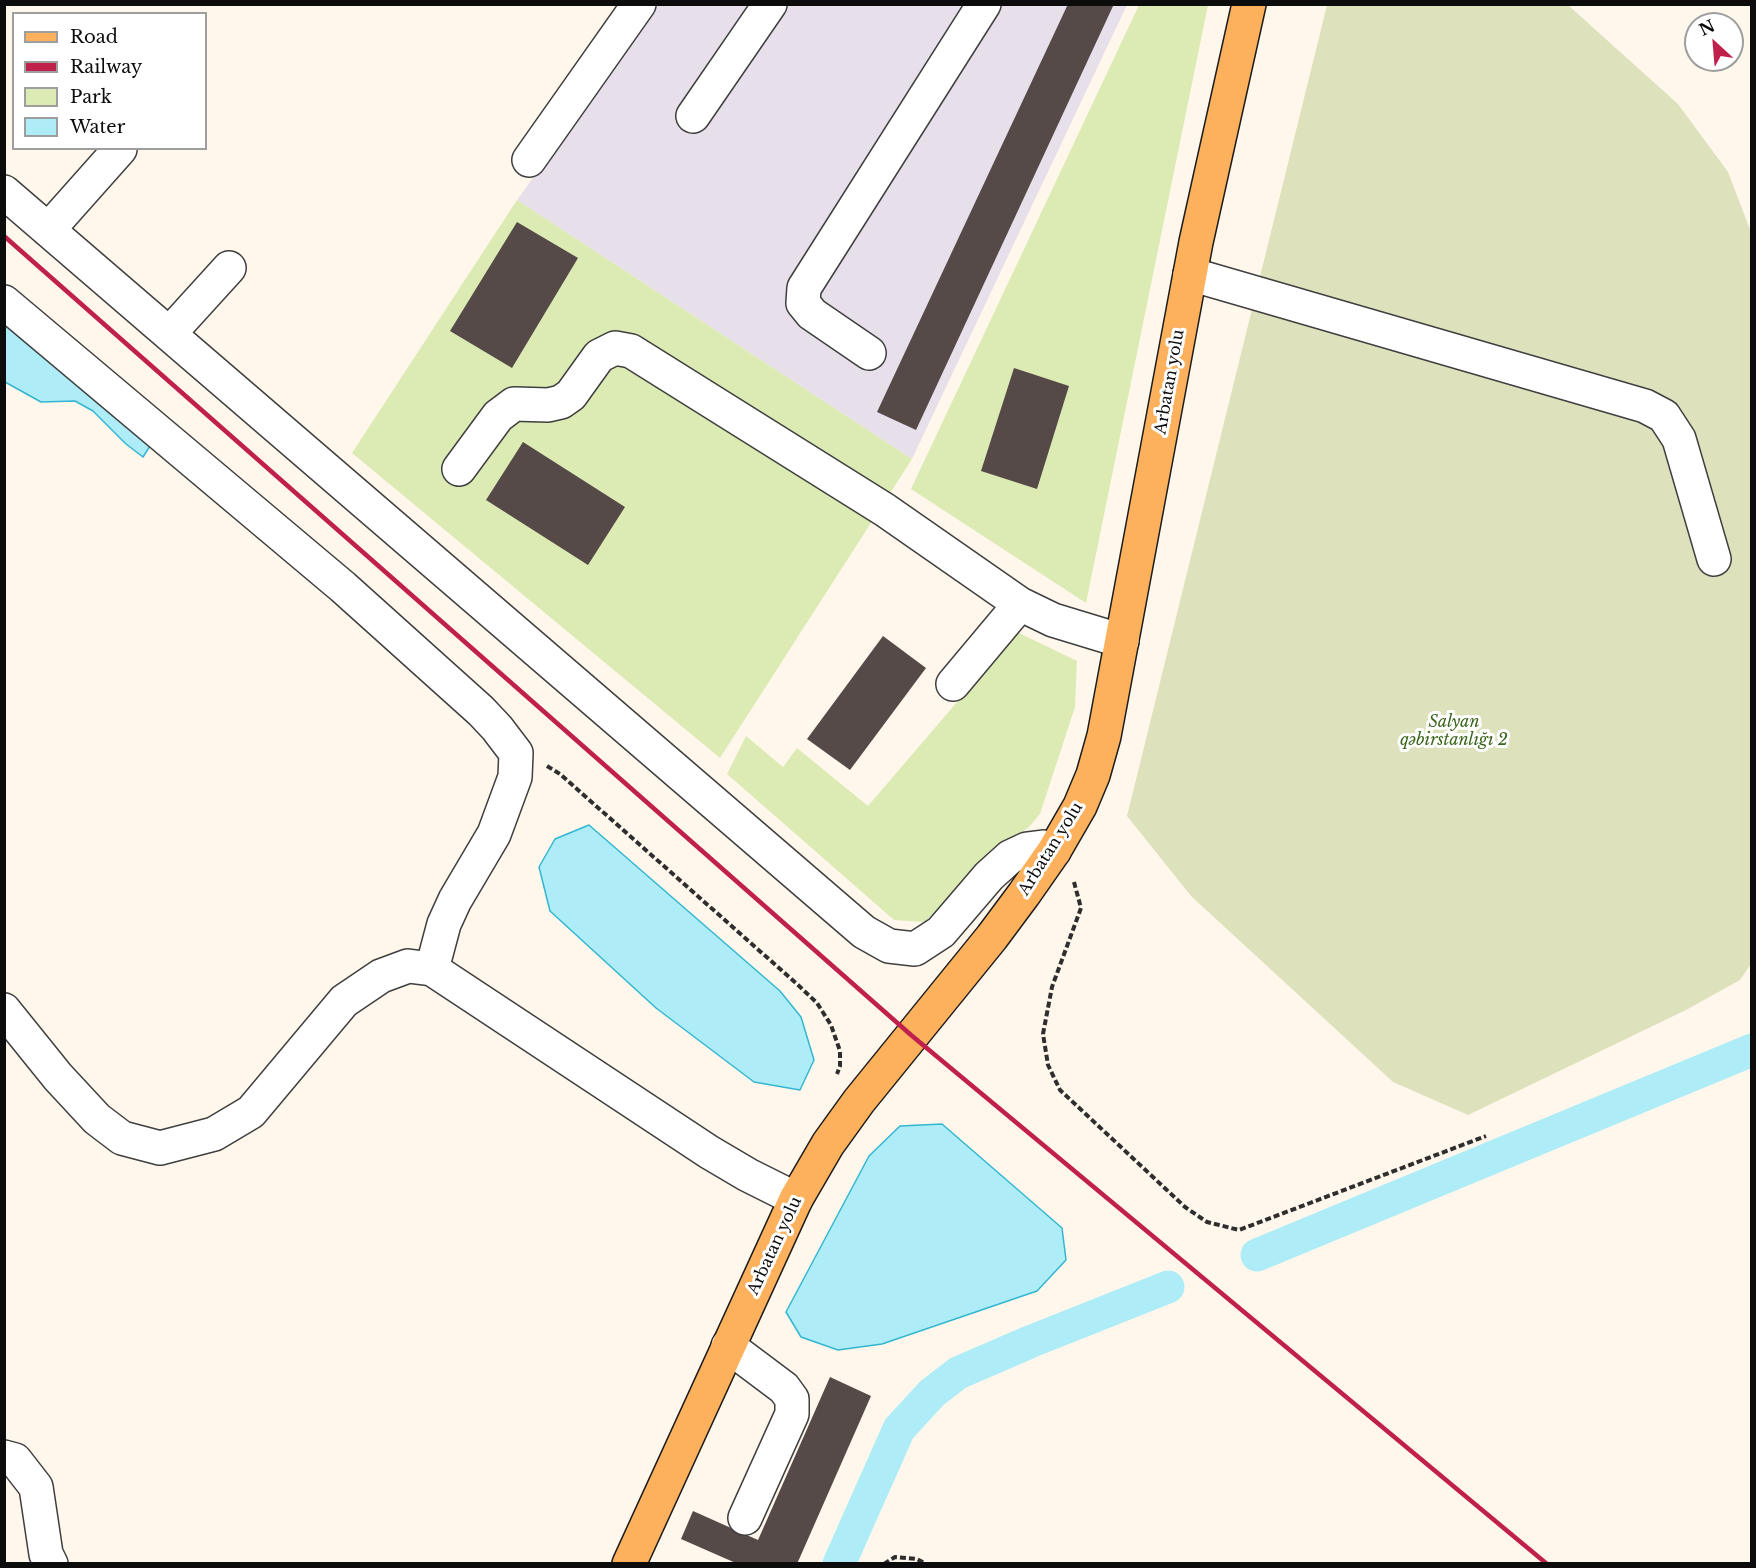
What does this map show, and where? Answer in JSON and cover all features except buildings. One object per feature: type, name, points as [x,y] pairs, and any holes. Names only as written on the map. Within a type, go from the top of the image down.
[{"type":"main road","name":"Arbatan yolu","points":[[628,1563],[796,1199],[828,1144],[859,1101],[992,937],[1054,850],[1080,807],[1093,775],[1104,736],[1190,274],[1249,4]]},
{"type":"street","points":[[528,160],[639,4]]},
{"type":"street","points":[[693,116],[770,4]]},
{"type":"street","points":[[869,353],[812,314],[803,303],[804,288],[984,4]]},
{"type":"street","points":[[48,230],[119,150]]},
{"type":"street","points":[[4,192],[864,932],[889,946],[915,949],[941,932],[988,876],[1010,857],[1027,849],[1043,847],[1054,850]]},
{"type":"street","points":[[169,334],[229,268]]},
{"type":"street","points":[[1190,274],[1645,406],[1664,416],[1679,439],[1714,559]]},
{"type":"street","points":[[4,302],[343,587],[481,711],[516,753],[515,777],[494,834],[455,900],[444,924],[432,969]]},
{"type":"street","points":[[459,469],[498,416],[514,404],[548,405],[561,402],[571,395],[599,356],[615,348],[631,351],[885,510],[1020,604],[1053,620],[1122,641]]},
{"type":"street","points":[[952,684],[1020,604]]},
{"type":"street","points":[[4,1010],[58,1077],[97,1119],[122,1138],[160,1148],[214,1134],[251,1112],[344,1001],[381,976],[408,966],[432,969],[709,1152],[796,1199]]},
{"type":"street","points":[[728,1347],[784,1388],[792,1399],[792,1414],[745,1518]]},
{"type":"street","points":[[4,1457],[15,1460],[36,1487],[46,1554],[51,1563]]},
{"type":"path","points":[[516,753],[536,759],[561,774],[817,1003],[831,1025],[840,1051],[840,1066],[836,1076]]},
{"type":"path","points":[[1054,850],[1073,880],[1081,908],[1052,987],[1043,1034],[1048,1065],[1060,1090],[1185,1207],[1207,1222],[1239,1230],[1486,1136]]},
{"type":"path","points":[[884,1563],[894,1557],[917,1559],[926,1563]]},
{"type":"shaded area","points":[[659,5],[1127,5],[912,459],[517,200]]},
{"type":"green space","points":[[1139,5],[1208,5],[1086,603],[911,489]]},
{"type":"green space","name":"Salyan qəbirstanlığı 2","points":[[1327,5],[1568,5],[1678,104],[1728,172],[1751,232],[1751,964],[1740,980],[1686,1010],[1468,1115],[1393,1082],[1191,896],[1127,816]]},
{"type":"green space","points":[[517,200],[912,459],[720,758],[352,453]]},
{"type":"green space","points":[[1017,632],[1077,661],[1075,707],[1040,814],[1028,828],[1007,842],[924,922],[894,920],[727,774],[746,736],[783,767],[797,748],[868,806]]},
{"type":"water","points":[[5,318],[150,446],[143,457],[126,444],[93,411],[75,401],[41,402],[5,382]]},
{"type":"water","points":[[589,825],[780,991],[801,1017],[814,1060],[800,1090],[754,1082],[656,1008],[550,911],[539,867],[555,839]]},
{"type":"water","points":[[942,1124],[1062,1228],[1066,1260],[1037,1291],[882,1344],[838,1350],[801,1337],[786,1312],[869,1156],[900,1126]]},
{"type":"waterway","points":[[1257,1255],[1752,1050]]},
{"type":"waterway","points":[[839,1564],[899,1429],[932,1393],[958,1373],[1168,1287]]},
{"type":"railway","points":[[4,236],[911,1035],[1547,1564]]}]
